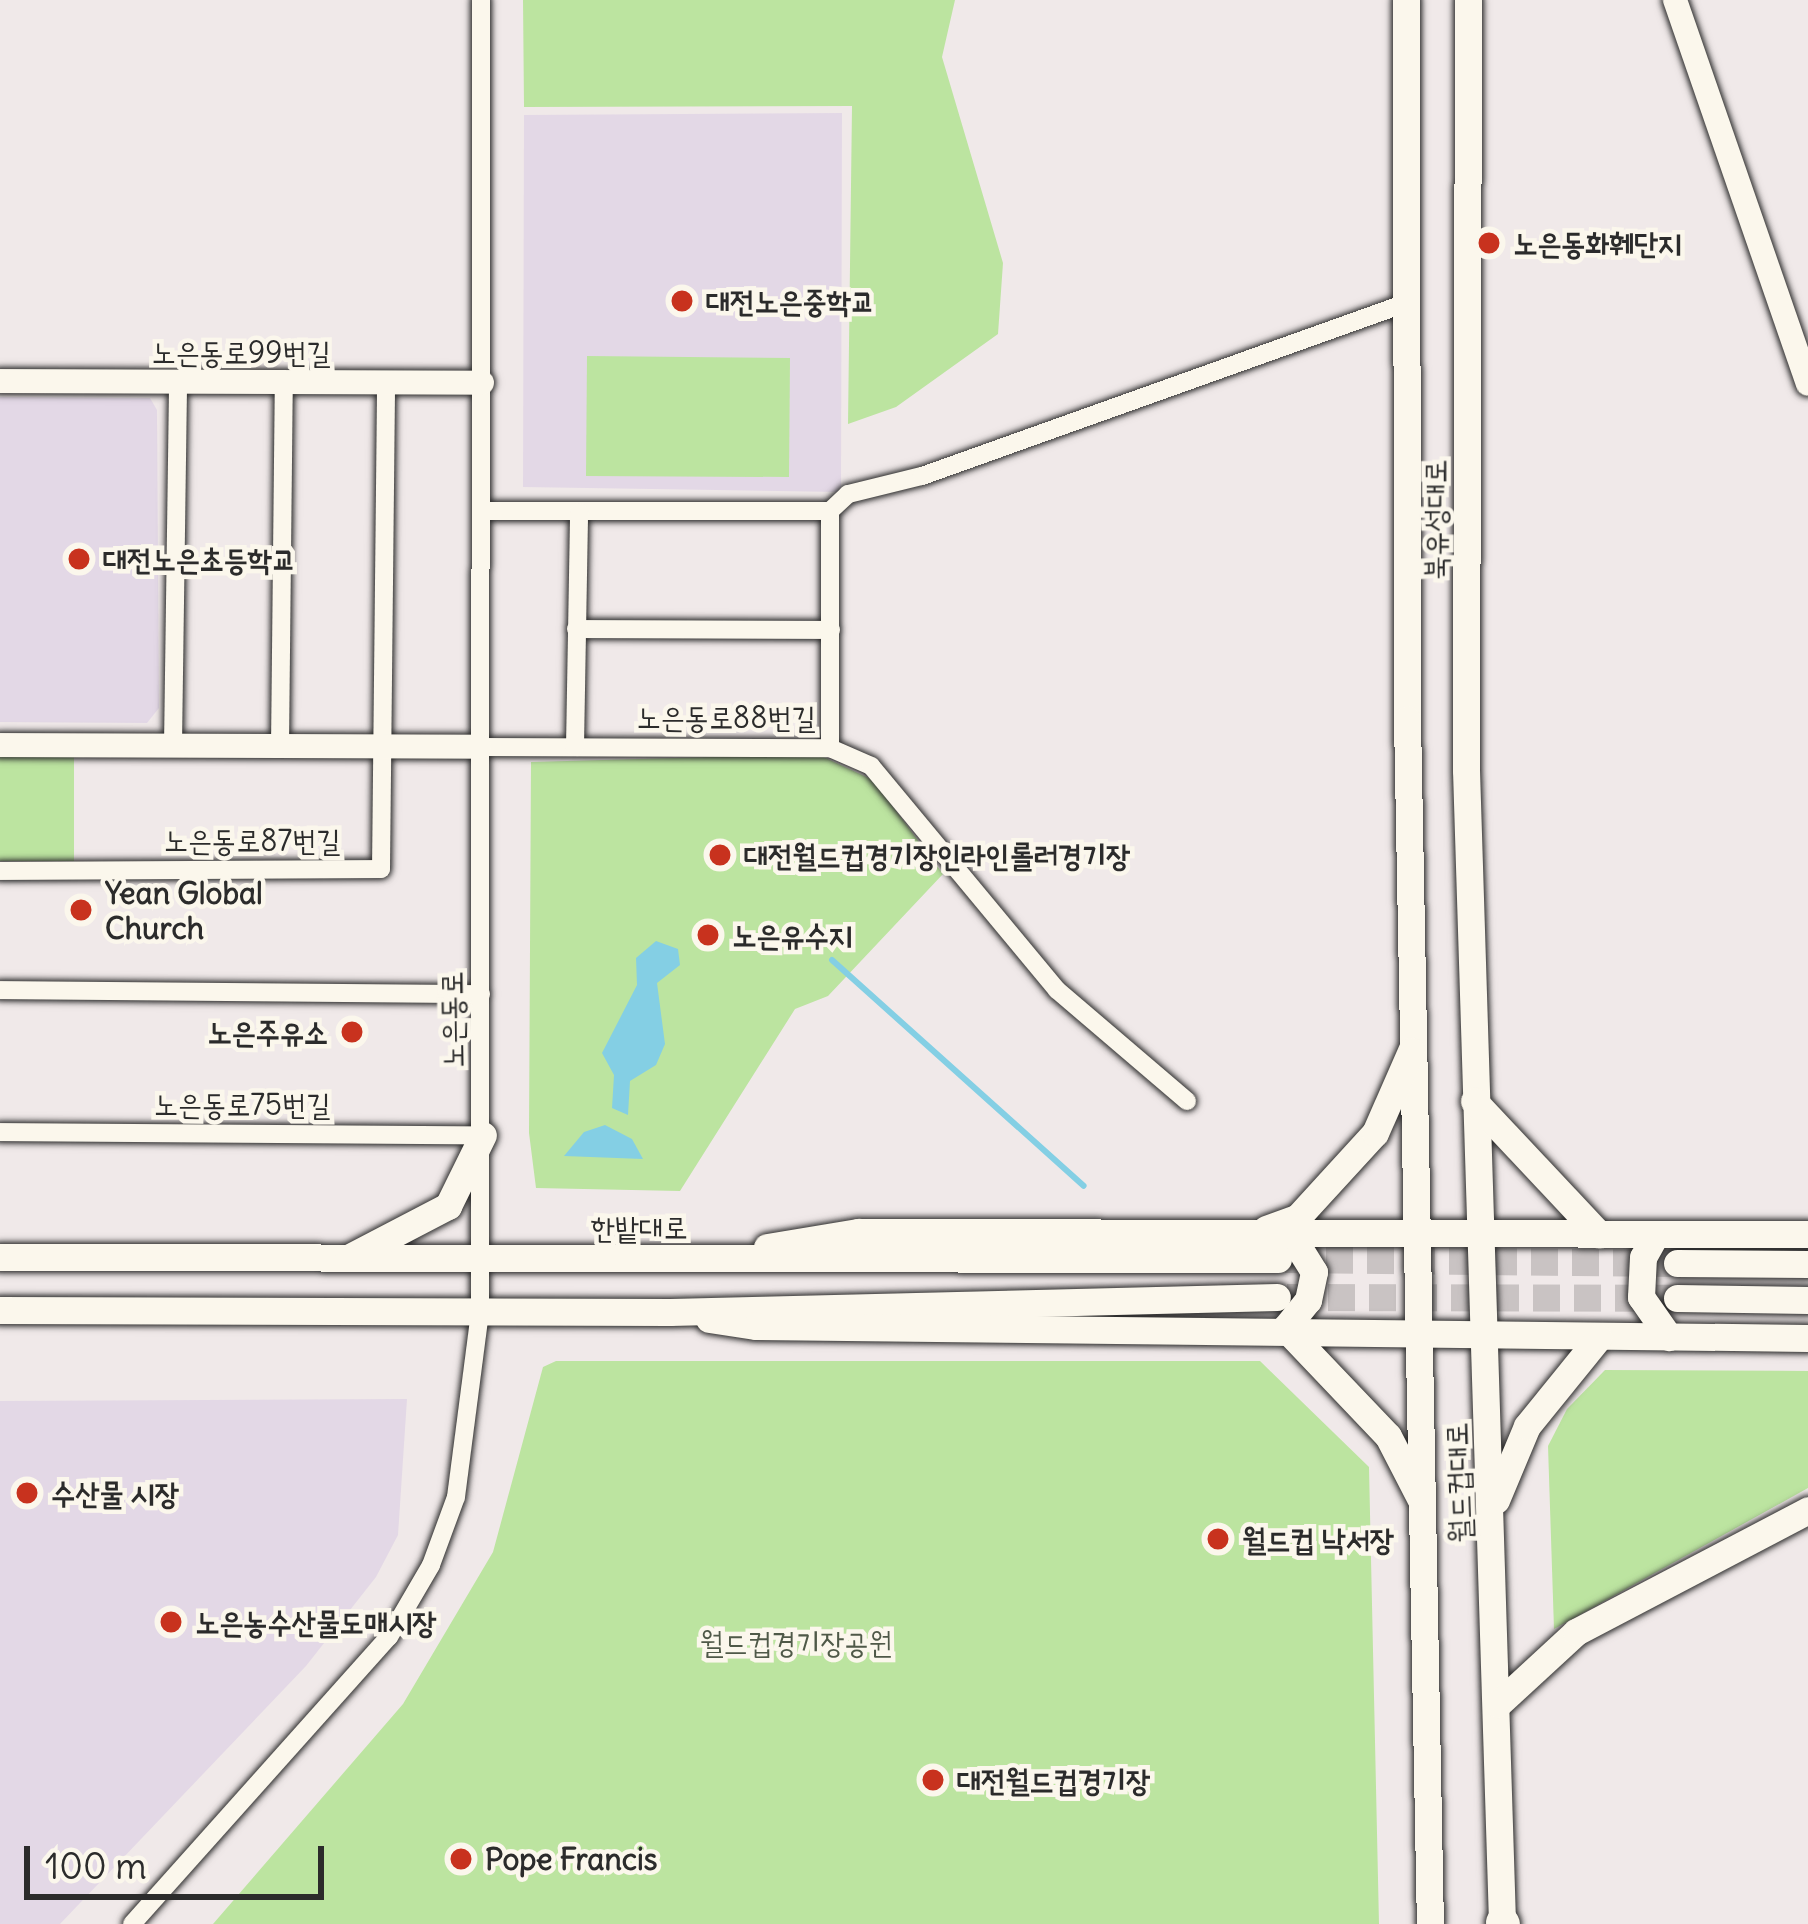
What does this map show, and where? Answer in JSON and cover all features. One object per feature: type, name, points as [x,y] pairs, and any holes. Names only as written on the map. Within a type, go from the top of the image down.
[{"type":"main road","name":"북유성대로","points":[[1406,0],[1415,1042]]},
{"type":"main road","name":"북유성대로","points":[[1468,0],[1474,1040]]},
{"type":"main road","name":"월드컵대로","points":[[1474,1040],[1502,1923]]},
{"type":"main road","name":"월드컵대로","points":[[1415,1042],[1424,1330],[1430,1924]]},
{"type":"main road","points":[[1267,1242],[1297,1218],[1375,1133],[1415,1042]]},
{"type":"main road","points":[[1474,1101],[1599,1234]]},
{"type":"main road","points":[[348,1258],[448,1206],[483,1136]]},
{"type":"main road","points":[[686,1260],[858,1232],[1296,1243],[1314,1272],[1308,1300],[1285,1328]]},
{"type":"main road","points":[[1267,1242],[1422,1234],[1808,1234]]},
{"type":"main road","points":[[1655,1234],[1643,1257],[1641,1297],[1669,1337]]},
{"type":"main road","name":"한밭대로","points":[[0,1257],[686,1260],[1267,1242]]},
{"type":"main road","points":[[1677,1263],[1808,1264]]},
{"type":"main road","points":[[0,1310],[670,1312],[1277,1297]]},
{"type":"main road","points":[[1677,1298],[1808,1300]]},
{"type":"main road","points":[[670,1312],[756,1326],[1285,1328],[1808,1338]]},
{"type":"main road","points":[[1285,1328],[1388,1436],[1425,1507]]},
{"type":"main road","points":[[1492,1510],[1527,1426],[1599,1337]]},
{"type":"main road","points":[[1498,1704],[1576,1632],[1808,1510]]},
{"type":"street","name":"노은동로","points":[[132,1924],[389,1637],[431,1565],[456,1497],[480,1313],[482,0]]},
{"type":"street","points":[[1675,0],[1808,384]]},
{"type":"street","points":[[482,511],[830,512],[848,494],[922,476],[1409,302]]},
{"type":"street","name":"노은동로99번길","points":[[0,381],[482,383]]},
{"type":"street","points":[[173,746],[178,382]]},
{"type":"street","points":[[280,746],[284,382]]},
{"type":"street","name":"노은동로87번길","points":[[0,872],[382,869],[386,383]]},
{"type":"street","points":[[575,747],[579,512]]},
{"type":"street","name":"노은동로88번길","points":[[479,747],[830,748],[830,512]]},
{"type":"street","points":[[577,629],[830,630]]},
{"type":"street","points":[[0,745],[479,747]]},
{"type":"street","points":[[830,748],[871,766],[1057,990],[1187,1101]]},
{"type":"street","points":[[0,989],[481,994]]},
{"type":"street","name":"노은동로75번길","points":[[0,1132],[483,1136]]},
{"type":"shaded area","name":"대전노은중학교","points":[[842,113],[841,492],[523,487],[524,115]]},
{"type":"shaded area","name":"대전노은초등학교","points":[[0,397],[150,398],[157,410],[159,708],[147,723],[0,722]]},
{"type":"shaded area","name":"노은농수산물도매시장","points":[[407,1399],[398,1535],[376,1577],[306,1666],[60,1924],[0,1924],[0,1401]]},
{"type":"green space","points":[[523,0],[955,0],[942,57],[1003,263],[998,334],[896,407],[848,424],[852,106],[524,107]]},
{"type":"green space","points":[[587,356],[790,358],[789,477],[586,476]]},
{"type":"green space","points":[[0,750],[74,750],[74,861],[0,861]]},
{"type":"green space","name":"노은유수지","points":[[817,754],[873,780],[943,874],[828,996],[795,1009],[680,1191],[536,1188],[529,1133],[531,762]]},
{"type":"green space","name":"월드컵경기장공원","points":[[556,1361],[1260,1361],[1369,1467],[1379,1924],[213,1924],[403,1704],[493,1552],[543,1367]]},
{"type":"green space","points":[[1605,1370],[1808,1371],[1808,1488],[1554,1629],[1548,1446],[1567,1409]]},
{"type":"water","points":[[656,941],[678,949],[680,965],[657,983],[665,1044],[656,1065],[630,1081],[628,1115],[612,1108],[614,1075],[602,1053],[637,985],[636,958]]},
{"type":"water","points":[[605,1125],[632,1139],[643,1159],[564,1156],[584,1132]]},
{"type":"waterway","points":[[832,960],[1084,1186]]},
{"type":"tunnel","points":[[1285,1259],[1677,1263]]},
{"type":"tunnel","points":[[1287,1297],[1677,1298]]},
{"type":"place","name":"노은동화훼단지","points":[[1489,243]]},
{"type":"place","name":"대전노은중학교","points":[[682,301]]},
{"type":"place","name":"대전노은초등학교","points":[[79,559]]},
{"type":"place","name":"대전월드컵경기장인라인롤러경기장","points":[[720,855]]},
{"type":"place","name":"Yean Global Church","points":[[81,910]]},
{"type":"place","name":"노은유수지","points":[[708,935]]},
{"type":"place","name":"노은주유소","points":[[352,1032]]},
{"type":"place","name":"수산물 시장","points":[[27,1493]]},
{"type":"place","name":"월드컵 낙서장","points":[[1218,1539]]},
{"type":"place","name":"노은농수산물도매시장","points":[[171,1622]]},
{"type":"place","name":"대전월드컵경기장","points":[[933,1780]]},
{"type":"place","name":"Pope Francis","points":[[461,1859]]}]
